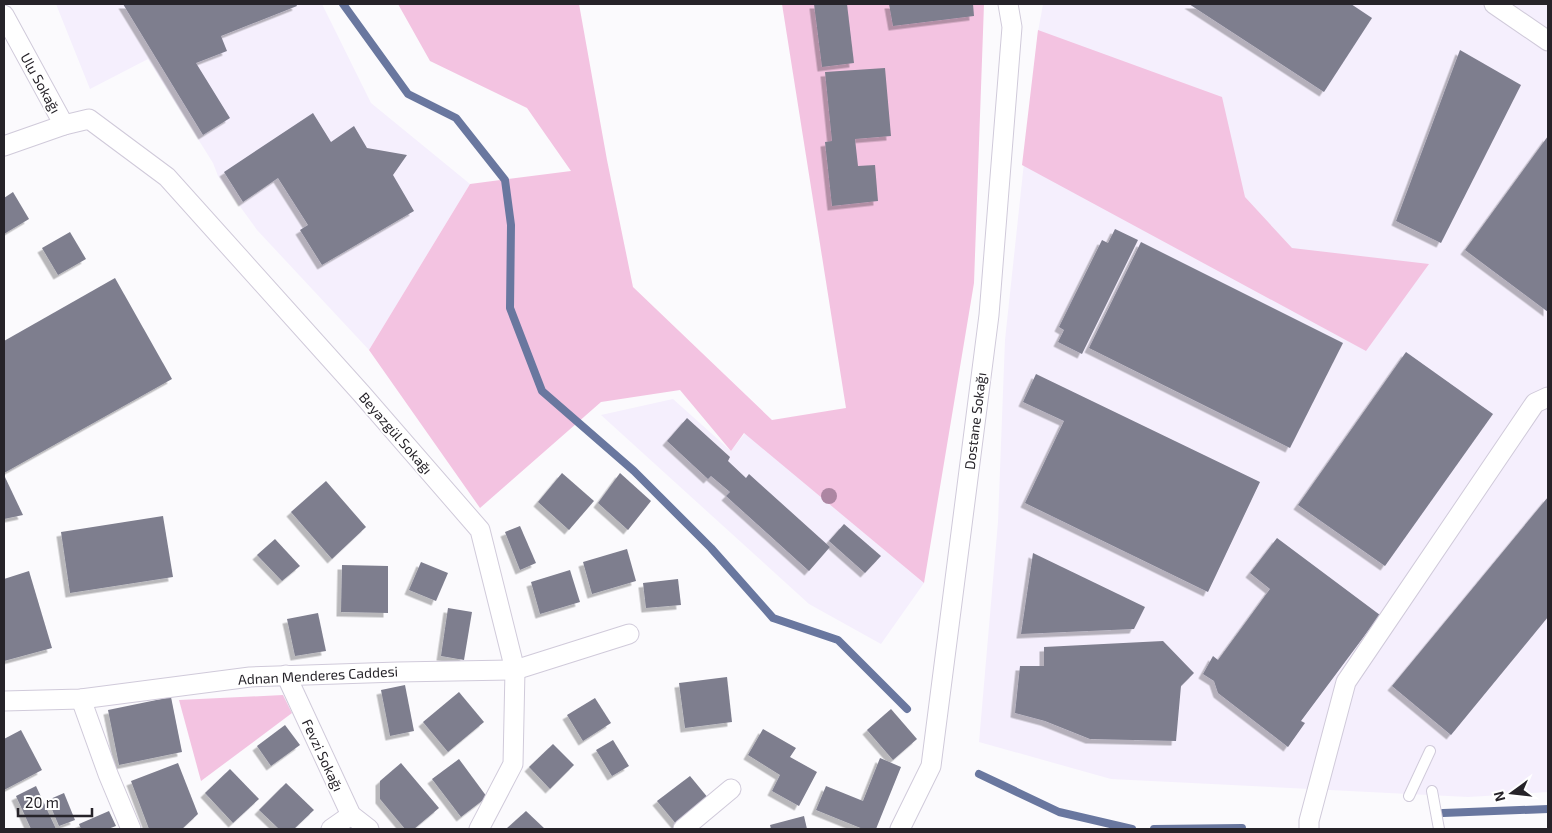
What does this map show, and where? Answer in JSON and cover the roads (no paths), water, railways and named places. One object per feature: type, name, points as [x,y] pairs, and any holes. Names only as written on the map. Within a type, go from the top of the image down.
[{"type":"street","name":"Dostane Sokağı","points":[[900,829],[931,766],[989,315],[1012,27],[1008,4]]},
{"type":"street","points":[[1494,4],[1548,41]]},
{"type":"street","name":"Ulu Sokağı","points":[[4,15],[64,125]]},
{"type":"street","name":"Beyazgül Sokağı","points":[[64,125],[89,118],[166,177],[361,392],[480,530],[515,670],[513,764],[479,829]]},
{"type":"street","points":[[4,146],[64,125]]},
{"type":"street","points":[[1309,829],[1346,682],[1535,403],[1548,397]]},
{"type":"street","name":"Adnan Menderes Caddesi","points":[[4,701],[81,699],[250,677],[515,670],[629,634]]},
{"type":"street","name":"Fevzi Sokağı","points":[[286,675],[351,815],[369,829]]},
{"type":"street","points":[[81,699],[108,774],[131,829]]},
{"type":"street","points":[[683,829],[730,789]]},
{"type":"street","points":[[331,829],[351,815]]},
{"type":"lane","points":[[1409,796],[1430,752]]},
{"type":"lane","points":[[1432,791],[1439,829]]},
{"type":"waterway","points":[[343,4],[408,94],[456,118],[505,180],[511,225],[510,308],[542,391],[634,471],[711,548],[773,618],[838,640],[907,709]]},
{"type":"waterway","points":[[979,774],[1059,812],[1132,829]]},
{"type":"waterway","points":[[1443,813],[1548,809]]},
{"type":"waterway","points":[[1154,829],[1242,828]]}]
